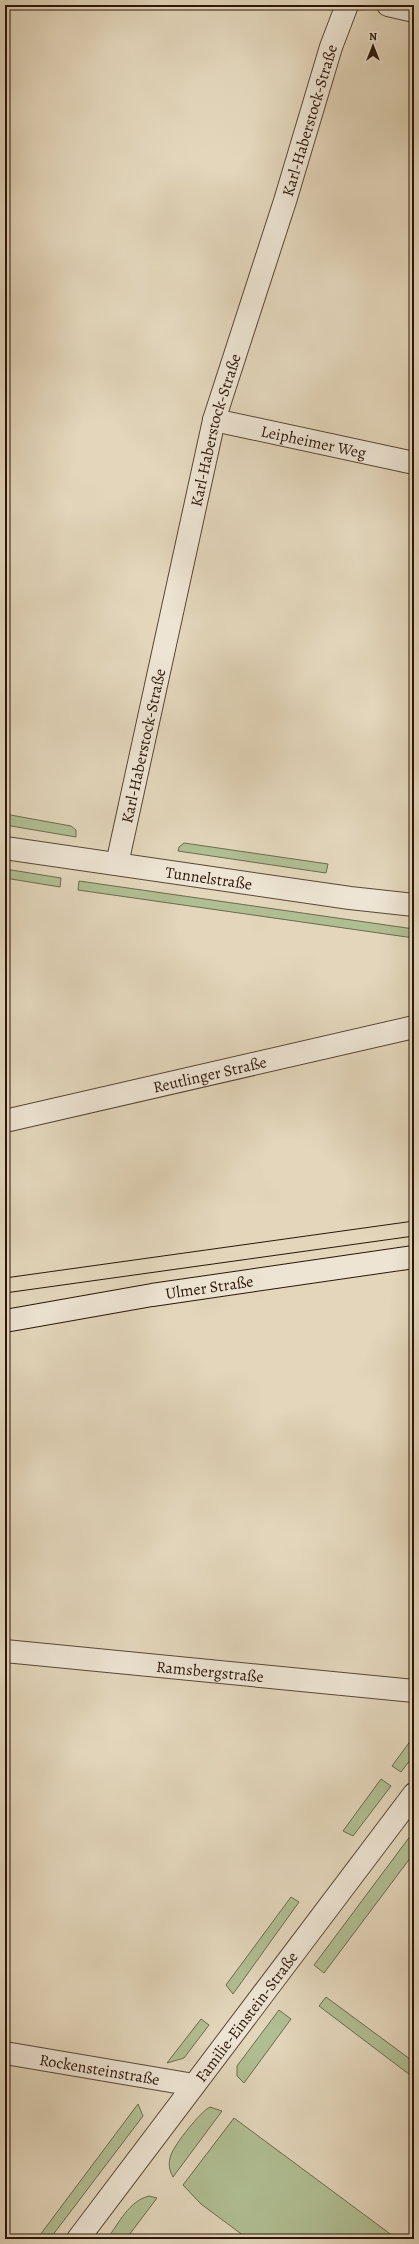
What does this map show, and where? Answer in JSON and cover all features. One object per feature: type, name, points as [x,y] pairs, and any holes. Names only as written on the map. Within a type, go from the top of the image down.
[{"type":"street","name":"Karl-Haberstock-Straße","points":[[118,864],[214,420],[286,198],[331,47],[347,5]]},
{"type":"street","points":[[388,5],[414,11]]},
{"type":"street","name":"Leipheimer Weg","points":[[214,420],[414,463]]},
{"type":"street","name":"Tunnelstraße","points":[[5,848],[350,898],[414,905]]},
{"type":"street","name":"Reutlinger Straße","points":[[5,1121],[414,1027]]},
{"type":"street","name":"Ulmer Straße","points":[[5,1321],[152,1295],[414,1257]]},
{"type":"street","name":"Ramsbergstraße","points":[[5,1651],[414,1692]]},
{"type":"street","name":"Familie-Einstein-Straße","points":[[78,2239],[414,1794]]},
{"type":"street","name":"Rockensteinstraße","points":[[5,2053],[194,2085]]},
{"type":"green space","points":[[5,814],[71,826],[76,830],[76,837],[5,825]]},
{"type":"green space","points":[[184,843],[328,864],[326,873],[178,851],[179,847]]},
{"type":"green space","points":[[5,869],[61,878],[60,887],[5,878]]},
{"type":"green space","points":[[79,881],[414,929],[414,938],[78,890]]},
{"type":"green space","points":[[414,1736],[414,1755],[401,1772],[392,1766]]},
{"type":"green space","points":[[381,1779],[391,1786],[353,1836],[343,1831]]},
{"type":"green space","points":[[414,1831],[414,1853],[324,1973],[314,1965]]},
{"type":"green space","points":[[291,1897],[299,1902],[233,1994],[226,1985]]},
{"type":"green space","points":[[326,1997],[414,2062],[414,2078],[319,2006]]},
{"type":"green space","points":[[279,2010],[291,2019],[244,2083],[237,2076],[237,2066]]},
{"type":"green space","points":[[201,2019],[209,2025],[184,2058],[167,2063]]},
{"type":"green space","points":[[138,2104],[143,2116],[52,2236],[37,2239]]},
{"type":"green space","points":[[210,2107],[222,2111],[173,2177],[169,2164],[173,2150],[194,2121]]},
{"type":"green space","points":[[234,2118],[397,2239],[248,2239],[201,2204],[183,2185]]},
{"type":"green space","points":[[149,2196],[157,2198],[126,2239],[107,2239],[125,2213],[136,2203]]},
{"type":"tram line","points":[[5,1278],[414,1221]]},
{"type":"tram line","points":[[5,1293],[414,1236]]}]
